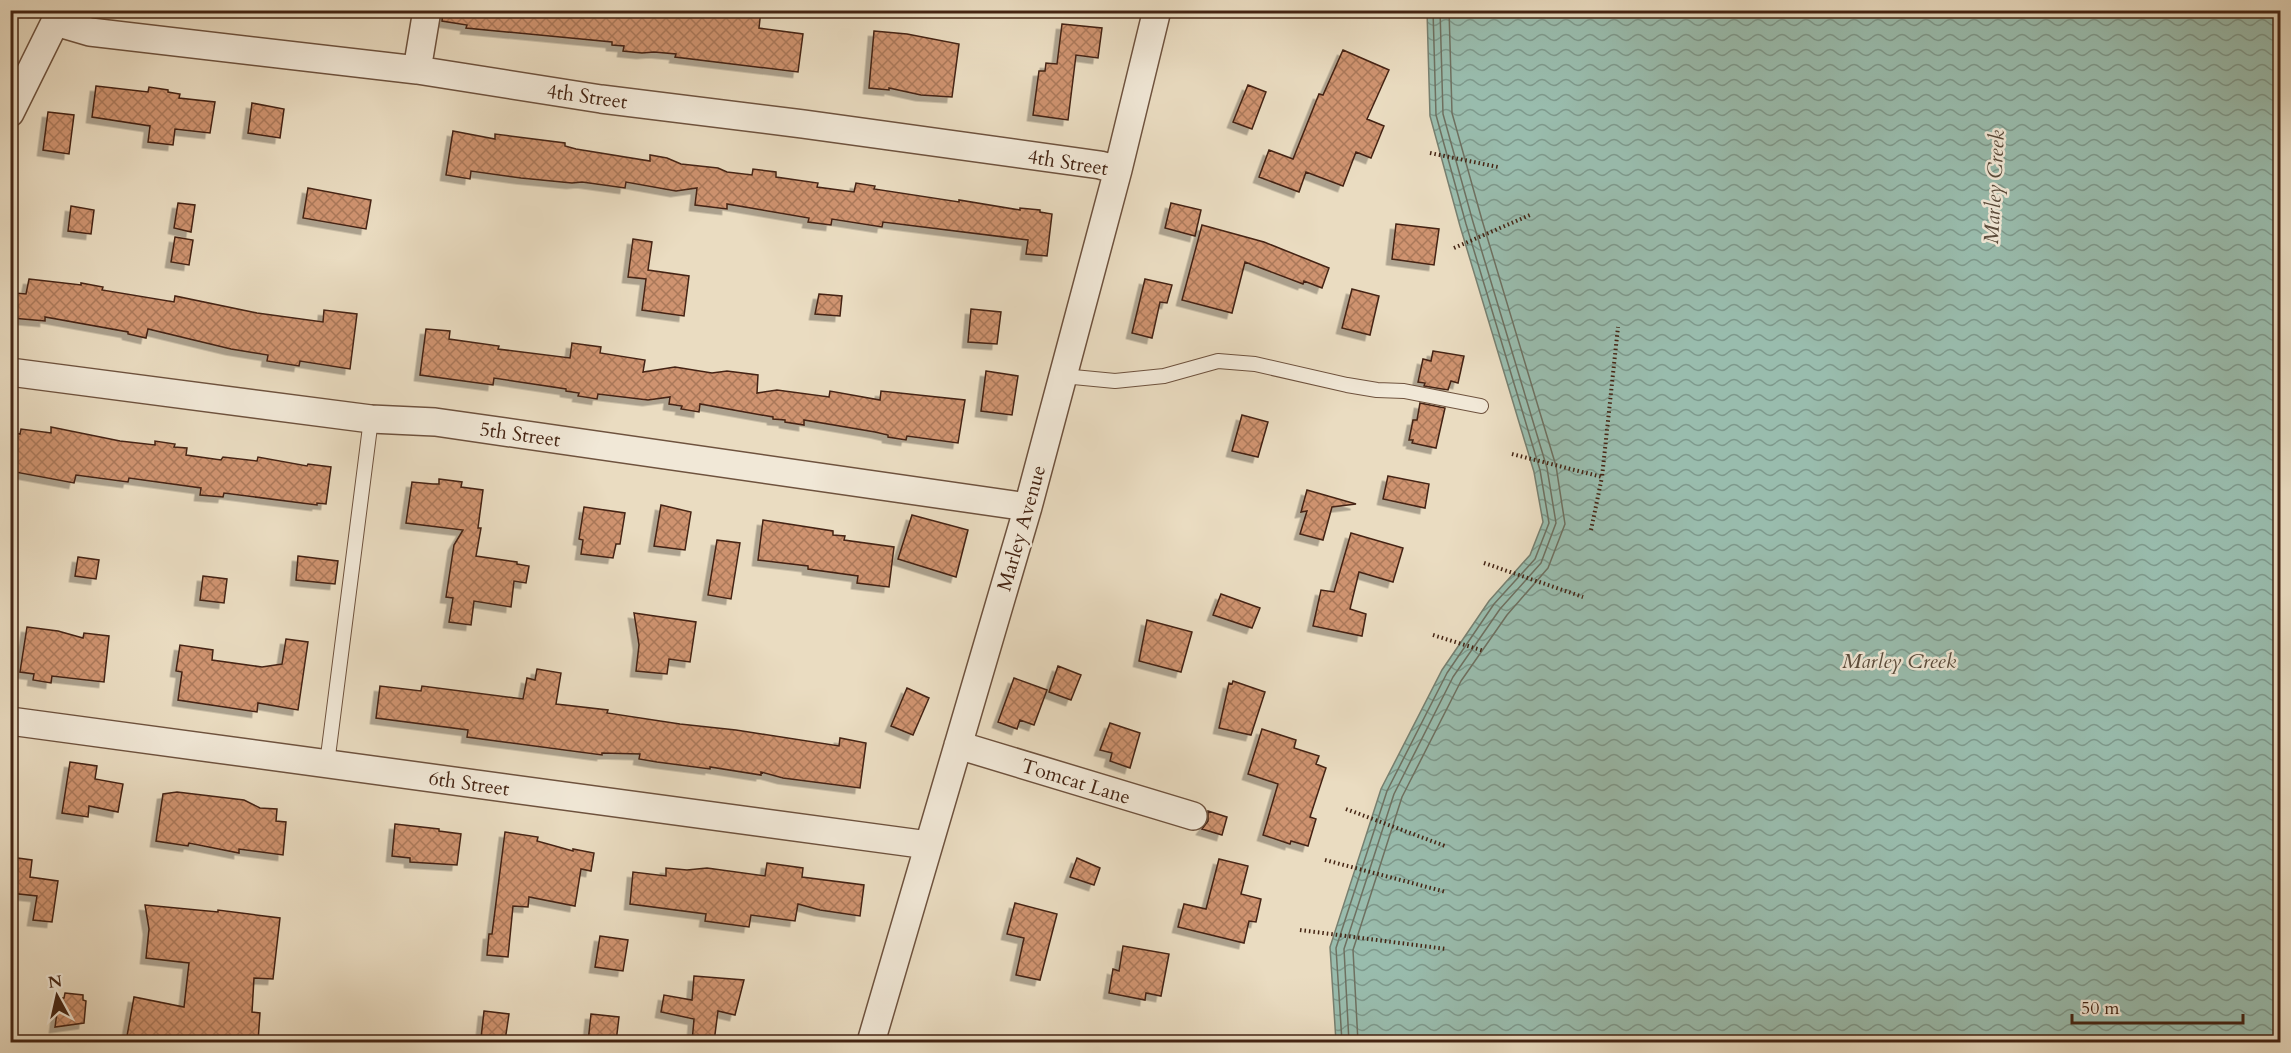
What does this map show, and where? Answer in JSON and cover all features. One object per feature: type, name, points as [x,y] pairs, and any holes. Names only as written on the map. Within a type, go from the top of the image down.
[{"type":"street","points":[[417,70],[427,10]]},
{"type":"street","name":"Marley Avenue","points":[[872,1042],[1028,507],[1118,170],[1157,10]]},
{"type":"street","points":[[10,113],[58,16]]},
{"type":"street","name":"4th Street","points":[[58,16],[90,32],[417,70],[601,99],[803,124],[1100,165],[1118,170]]},
{"type":"street","name":"5th Street","points":[[10,372],[371,419],[435,422],[1028,507]]},
{"type":"street","name":"6th Street","points":[[10,721],[928,845]]},
{"type":"street","name":"Tomcat Lane","points":[[958,745],[1193,816]]},
{"type":"lane","points":[[1063,376],[1125,380],[1164,376],[1218,361],[1255,364],[1347,385],[1377,390],[1404,391],[1480,406]]},
{"type":"lane","points":[[327,764],[371,419]]},
{"type":"path","points":[[1430,153],[1498,167]]},
{"type":"path","points":[[1454,248],[1530,215]]},
{"type":"path","points":[[1591,530],[1602,477],[1618,327]]},
{"type":"path","points":[[1512,454],[1602,477]]},
{"type":"path","points":[[1484,563],[1583,597]]},
{"type":"path","points":[[1433,635],[1484,651]]},
{"type":"path","points":[[1346,809],[1445,846]]},
{"type":"path","points":[[1325,860],[1446,892]]},
{"type":"path","points":[[1300,930],[1446,949]]},
{"type":"water","name":"Marley Creek","points":[[1427,11],[2280,11],[2280,1042],[1336,1042],[1330,947],[1381,789],[1442,670],[1489,601],[1530,555],[1543,522],[1534,472],[1460,226],[1430,116]]},
{"type":"building","points":[[443,10],[637,10],[668,15],[668,10],[761,10],[759,28],[803,34],[798,72],[675,57],[676,54],[623,51],[624,46],[612,45],[612,42],[466,28],[467,25],[442,21]]},
{"type":"building","points":[[1062,24],[1102,28],[1098,58],[1076,55],[1068,120],[1033,115],[1039,71],[1045,71],[1046,63],[1057,64]]},
{"type":"building","points":[[874,31],[907,34],[959,44],[952,97],[921,95],[889,88],[889,90],[869,88]]},
{"type":"building","points":[[1343,50],[1389,70],[1367,119],[1384,126],[1371,158],[1356,152],[1343,186],[1306,172],[1299,192],[1259,177],[1269,150],[1293,159],[1319,94],[1323,95]]},
{"type":"building","points":[[1248,85],[1266,92],[1252,129],[1233,122]]},
{"type":"building","points":[[96,86],[148,92],[149,87],[180,94],[179,98],[215,102],[210,133],[175,129],[173,145],[148,142],[150,126],[92,117]]},
{"type":"building","points":[[252,103],[284,109],[280,138],[248,133]]},
{"type":"building","points":[[48,112],[74,115],[69,154],[43,150]]},
{"type":"building","points":[[453,131],[495,139],[495,134],[565,143],[565,146],[576,149],[650,161],[650,155],[667,158],[681,164],[718,168],[727,172],[752,175],[753,169],[776,172],[776,177],[818,183],[817,187],[854,192],[856,183],[875,186],[874,189],[959,202],[959,200],[1020,210],[1020,208],[1040,210],[1040,212],[1052,214],[1047,256],[1026,254],[1028,240],[883,222],[882,227],[832,219],[831,225],[808,222],[809,218],[727,204],[727,209],[695,205],[697,188],[676,191],[626,182],[625,188],[471,171],[470,179],[446,175]]},
{"type":"building","points":[[308,188],[371,200],[366,229],[303,218]]},
{"type":"building","points":[[178,203],[195,205],[191,232],[174,228]]},
{"type":"building","points":[[1171,203],[1201,210],[1195,236],[1165,228]]},
{"type":"building","points":[[71,206],[94,210],[91,234],[68,231]]},
{"type":"building","points":[[1396,224],[1439,229],[1434,265],[1392,259]]},
{"type":"building","points":[[1202,225],[1264,242],[1329,268],[1322,288],[1304,281],[1303,284],[1245,262],[1232,313],[1182,300]]},
{"type":"building","points":[[175,237],[193,240],[189,265],[171,262]]},
{"type":"building","points":[[633,239],[652,242],[648,270],[689,276],[684,316],[642,310],[646,279],[628,277]]},
{"type":"building","points":[[29,279],[81,285],[81,283],[103,287],[102,290],[174,302],[175,296],[257,313],[323,322],[324,310],[357,314],[350,369],[300,361],[299,366],[267,361],[268,355],[231,349],[148,329],[146,338],[128,334],[128,332],[45,317],[45,321],[12,318],[15,293],[26,294]]},
{"type":"building","points":[[1145,279],[1172,285],[1167,303],[1160,302],[1152,338],[1132,333]]},
{"type":"building","points":[[1352,289],[1379,296],[1370,335],[1342,328]]},
{"type":"building","points":[[819,294],[842,296],[840,316],[815,314]]},
{"type":"building","points":[[971,309],[1001,312],[997,344],[968,342]]},
{"type":"building","points":[[426,329],[450,331],[449,339],[499,346],[498,349],[570,358],[572,343],[601,347],[600,353],[645,360],[643,372],[675,367],[712,373],[727,371],[758,375],[757,393],[777,390],[829,397],[830,391],[880,400],[881,391],[965,400],[958,443],[907,436],[906,440],[875,432],[804,420],[804,425],[700,404],[699,412],[669,404],[670,397],[648,400],[598,394],[597,399],[578,396],[579,393],[566,391],[566,389],[494,378],[493,385],[420,375]]},
{"type":"building","points":[[1433,351],[1464,356],[1458,383],[1451,381],[1448,390],[1424,386],[1425,383],[1418,382],[1423,359],[1431,361]]},
{"type":"building","points":[[986,371],[1018,376],[1012,415],[981,411]]},
{"type":"building","points":[[1420,403],[1445,408],[1436,448],[1412,443],[1413,440],[1409,440],[1413,420],[1417,420]]},
{"type":"building","points":[[1242,415],[1268,422],[1258,457],[1232,451]]},
{"type":"building","points":[[51,427],[120,441],[155,445],[155,441],[175,444],[174,447],[187,448],[186,455],[221,460],[223,457],[257,461],[258,457],[307,466],[308,464],[331,467],[326,504],[317,503],[317,505],[224,493],[223,497],[200,495],[201,488],[129,478],[128,482],[76,475],[74,483],[15,472],[15,469],[10,469],[10,432],[20,434],[21,429],[51,433]]},
{"type":"building","points":[[1388,476],[1429,484],[1425,508],[1383,499]]},
{"type":"building","points":[[439,479],[462,482],[461,487],[483,490],[478,528],[481,528],[476,556],[529,566],[526,583],[514,581],[511,607],[474,601],[471,625],[449,622],[453,598],[446,597],[454,545],[463,530],[406,523],[412,482],[439,484]]},
{"type":"building","points":[[1307,490],[1356,504],[1332,507],[1323,540],[1300,534],[1307,511],[1301,512]]},
{"type":"building","points":[[661,505],[691,512],[685,550],[654,546]]},
{"type":"building","points":[[584,507],[625,513],[620,544],[616,544],[613,558],[581,554],[583,540],[579,539]]},
{"type":"building","points":[[912,515],[968,530],[956,577],[898,559]]},
{"type":"building","points":[[763,520],[833,531],[833,535],[845,536],[844,540],[894,547],[889,587],[857,583],[858,576],[808,569],[808,566],[758,560]]},
{"type":"building","points":[[1351,533],[1403,548],[1393,582],[1359,572],[1350,609],[1366,614],[1362,636],[1313,626],[1321,590],[1334,592]]},
{"type":"building","points":[[717,540],[740,543],[731,599],[708,595]]},
{"type":"building","points":[[298,556],[338,561],[335,584],[296,580]]},
{"type":"building","points":[[78,557],[99,560],[96,579],[75,576]]},
{"type":"building","points":[[203,576],[227,579],[224,603],[200,600]]},
{"type":"building","points":[[1221,594],[1260,608],[1252,628],[1213,615]]},
{"type":"building","points":[[634,613],[696,622],[690,662],[669,659],[667,674],[636,671],[639,645]]},
{"type":"building","points":[[1147,620],[1192,632],[1181,672],[1139,661]]},
{"type":"building","points":[[27,627],[58,631],[83,638],[84,633],[109,636],[104,682],[52,676],[51,683],[33,680],[34,674],[20,672]]},
{"type":"building","points":[[286,639],[308,642],[298,710],[258,703],[257,712],[178,700],[182,672],[176,671],[180,645],[213,650],[212,660],[262,667],[282,664]]},
{"type":"building","points":[[1058,666],[1081,675],[1071,700],[1049,692]]},
{"type":"building","points":[[537,669],[561,673],[556,704],[839,746],[840,738],[866,743],[860,788],[783,778],[761,772],[761,775],[657,762],[639,759],[640,754],[602,753],[602,755],[467,737],[468,730],[376,718],[380,686],[421,691],[422,686],[523,699],[527,678],[535,680]]},
{"type":"building","points":[[1014,678],[1047,690],[1034,725],[1020,720],[1017,729],[998,722]]},
{"type":"building","points":[[1233,681],[1265,692],[1251,735],[1219,728],[1229,683],[1232,684]]},
{"type":"building","points":[[907,688],[929,698],[913,735],[891,726]]},
{"type":"building","points":[[1110,723],[1140,733],[1130,768],[1110,761],[1112,753],[1100,750]]},
{"type":"building","points":[[1262,729],[1296,740],[1294,748],[1319,756],[1316,764],[1326,768],[1310,817],[1316,819],[1308,846],[1291,841],[1290,844],[1263,835],[1278,784],[1248,774]]},
{"type":"building","points":[[70,762],[97,766],[95,779],[123,784],[118,812],[89,806],[88,817],[62,813]]},
{"type":"building","points":[[177,792],[244,800],[260,808],[277,809],[276,821],[286,822],[283,855],[239,849],[239,853],[189,843],[188,846],[156,841],[163,794]]},
{"type":"building","points":[[1208,811],[1227,817],[1222,835],[1202,829],[1208,821]]},
{"type":"building","points":[[395,824],[461,834],[457,865],[410,862],[410,858],[392,856]]},
{"type":"building","points":[[505,832],[538,837],[537,841],[573,851],[573,849],[594,853],[591,871],[581,869],[575,906],[529,897],[528,907],[513,906],[508,957],[487,955],[489,934],[492,934]]},
{"type":"building","points":[[10,857],[32,860],[30,877],[58,881],[52,922],[33,920],[37,896],[10,893]]},
{"type":"building","points":[[1077,858],[1100,868],[1094,885],[1070,877]]},
{"type":"building","points":[[1219,859],[1248,866],[1241,894],[1261,899],[1256,922],[1249,921],[1244,943],[1178,927],[1184,904],[1206,909]]},
{"type":"building","points":[[767,863],[803,868],[802,877],[864,885],[860,916],[798,904],[795,921],[751,915],[749,927],[705,921],[706,914],[630,904],[633,872],[666,876],[666,868],[687,870],[707,868],[765,876]]},
{"type":"building","points":[[1015,903],[1057,914],[1040,980],[1016,975],[1024,938],[1007,934]]},
{"type":"building","points":[[145,905],[218,912],[218,910],[280,918],[273,979],[254,978],[252,1012],[260,1013],[258,1042],[134,1042],[135,1037],[127,1036],[134,997],[184,1007],[189,963],[146,958],[149,929]]},
{"type":"building","points":[[600,936],[628,940],[623,971],[595,967]]},
{"type":"building","points":[[1123,946],[1169,954],[1161,996],[1146,993],[1145,1000],[1109,993],[1113,969],[1119,971]]},
{"type":"building","points":[[694,976],[744,980],[735,1015],[718,1011],[714,1042],[692,1042],[694,1019],[661,1012],[664,995],[692,1000]]},
{"type":"building","points":[[65,993],[83,995],[83,1000],[86,1001],[84,1023],[55,1027],[59,998],[64,998]]},
{"type":"building","points":[[484,1011],[509,1014],[505,1041],[481,1038]]},
{"type":"building","points":[[591,1014],[619,1017],[616,1042],[588,1042]]}]
